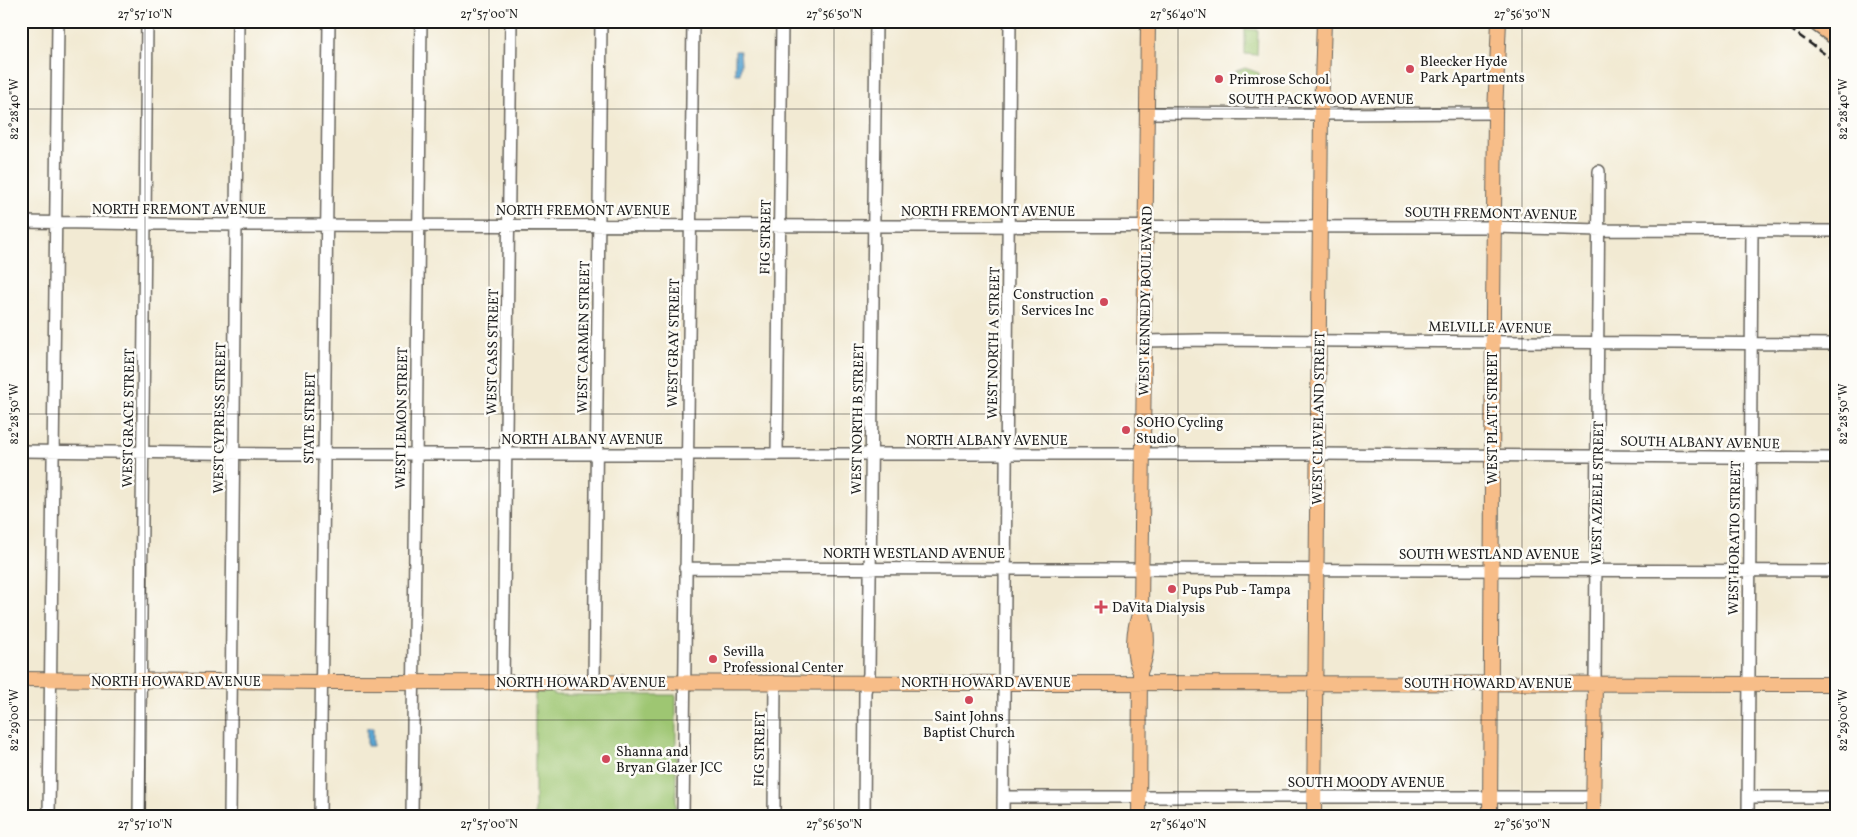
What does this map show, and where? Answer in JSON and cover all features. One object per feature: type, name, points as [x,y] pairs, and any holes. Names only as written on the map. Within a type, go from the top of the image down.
[{"type":"highway","points":[[1814,21],[1836,37]]},
{"type":"main road","name":"WEST KENNEDY BOULEVARD","points":[[1139,816],[1140,678],[1146,659],[1147,624],[1141,610],[1148,21]]},
{"type":"main road","name":"WEST CLEVELAND STREET","points":[[1314,816],[1321,114],[1324,21]]},
{"type":"main road","name":"WEST PLATT STREET","points":[[1490,816],[1495,113],[1499,21]]},
{"type":"main road","name":"NORTH HOWARD AVENUE","points":[[21,679],[231,682],[1004,682],[1140,678]]},
{"type":"main road","name":"SOUTH HOWARD AVENUE","points":[[1140,678],[1315,683],[1836,684]]},
{"type":"main road","name":"WEST AZEELE STREET","points":[[1593,816],[1595,684]]},
{"type":"street","points":[[49,816],[58,21]]},
{"type":"street","name":"WEST GRACE STREET","points":[[139,816],[147,21]]},
{"type":"street","name":"WEST CYPRESS STREET","points":[[230,816],[238,21]]},
{"type":"street","name":"STATE STREET","points":[[320,816],[329,21]]},
{"type":"street","name":"WEST LEMON STREET","points":[[412,816],[412,682],[421,21]]},
{"type":"street","name":"WEST CASS STREET","points":[[503,682],[511,21]]},
{"type":"street","name":"WEST CARMEN STREET","points":[[594,682],[601,21]]},
{"type":"street","name":"WEST GRAY STREET","points":[[682,816],[693,21]]},
{"type":"street","name":"FIG STREET","points":[[777,454],[782,21]]},
{"type":"street","name":"WEST NORTH B STREET","points":[[864,816],[865,692],[869,674],[876,21]]},
{"type":"street","name":"WEST NORTH A STREET","points":[[1003,816],[1010,226],[1010,21]]},
{"type":"street","name":"SOUTH PACKWOOD AVENUE","points":[[1146,113],[1495,113]]},
{"type":"street","name":"WEST AZEELE STREET","points":[[1595,684],[1599,171]]},
{"type":"street","name":"NORTH FREMONT AVENUE","points":[[21,222],[236,225],[1146,227]]},
{"type":"street","name":"SOUTH FREMONT AVENUE","points":[[1146,227],[1494,227],[1836,232]]},
{"type":"street","name":"WEST HORATIO STREET","points":[[1748,816],[1752,231]]},
{"type":"street","name":"MELVILLE AVENUE","points":[[1144,341],[1319,340],[1598,344],[1836,344]]},
{"type":"street","name":"NORTH ALBANY AVENUE","points":[[21,451],[234,454],[1143,455]]},
{"type":"street","name":"SOUTH ALBANY AVENUE","points":[[1143,455],[1597,455],[1836,458]]},
{"type":"street","name":"NORTH WESTLAND AVENUE","points":[[686,568],[1142,569]]},
{"type":"street","name":"SOUTH WESTLAND AVENUE","points":[[1142,569],[1316,568],[1836,571]]},
{"type":"street","name":"FIG STREET","points":[[774,816],[775,682]]},
{"type":"street","name":"SOUTH MOODY AVENUE","points":[[1004,797],[1594,797]]},
{"type":"street","points":[[1748,797],[1836,797]]},
{"type":"green space","points":[[1245,29],[1258,30],[1257,55],[1245,54]]},
{"type":"green space","points":[[1245,68],[1259,73],[1259,81],[1237,81],[1236,71]]},
{"type":"green space","name":"Shanna and Bryan Glazer JCC","points":[[535,692],[550,692],[556,695],[676,695],[676,816],[535,816]]},
{"type":"water","points":[[735,51],[740,51],[740,74],[735,74]]},
{"type":"water","points":[[367,728],[373,728],[373,746],[367,746]]},
{"type":"railway","points":[[1779,21],[1836,62]]},
{"type":"place","name":"Bleecker Hyde Park Apartments","points":[[1410,69]]},
{"type":"place","name":"Primrose School","points":[[1219,79]]},
{"type":"place","name":"Construction Services Inc","points":[[1104,302]]},
{"type":"place","name":"SOHO Cycling Studio","points":[[1126,430]]},
{"type":"place","name":"Pups Pub - Tampa","points":[[1172,589]]},
{"type":"place","name":"DaVita Dialysis","points":[[1101,607]]},
{"type":"place","name":"Sevilla Professional Center","points":[[713,659]]},
{"type":"place","name":"Saint Johns Baptist Church","points":[[969,700]]},
{"type":"place","name":"Shanna and Bryan Glazer JCC","points":[[606,759]]}]
